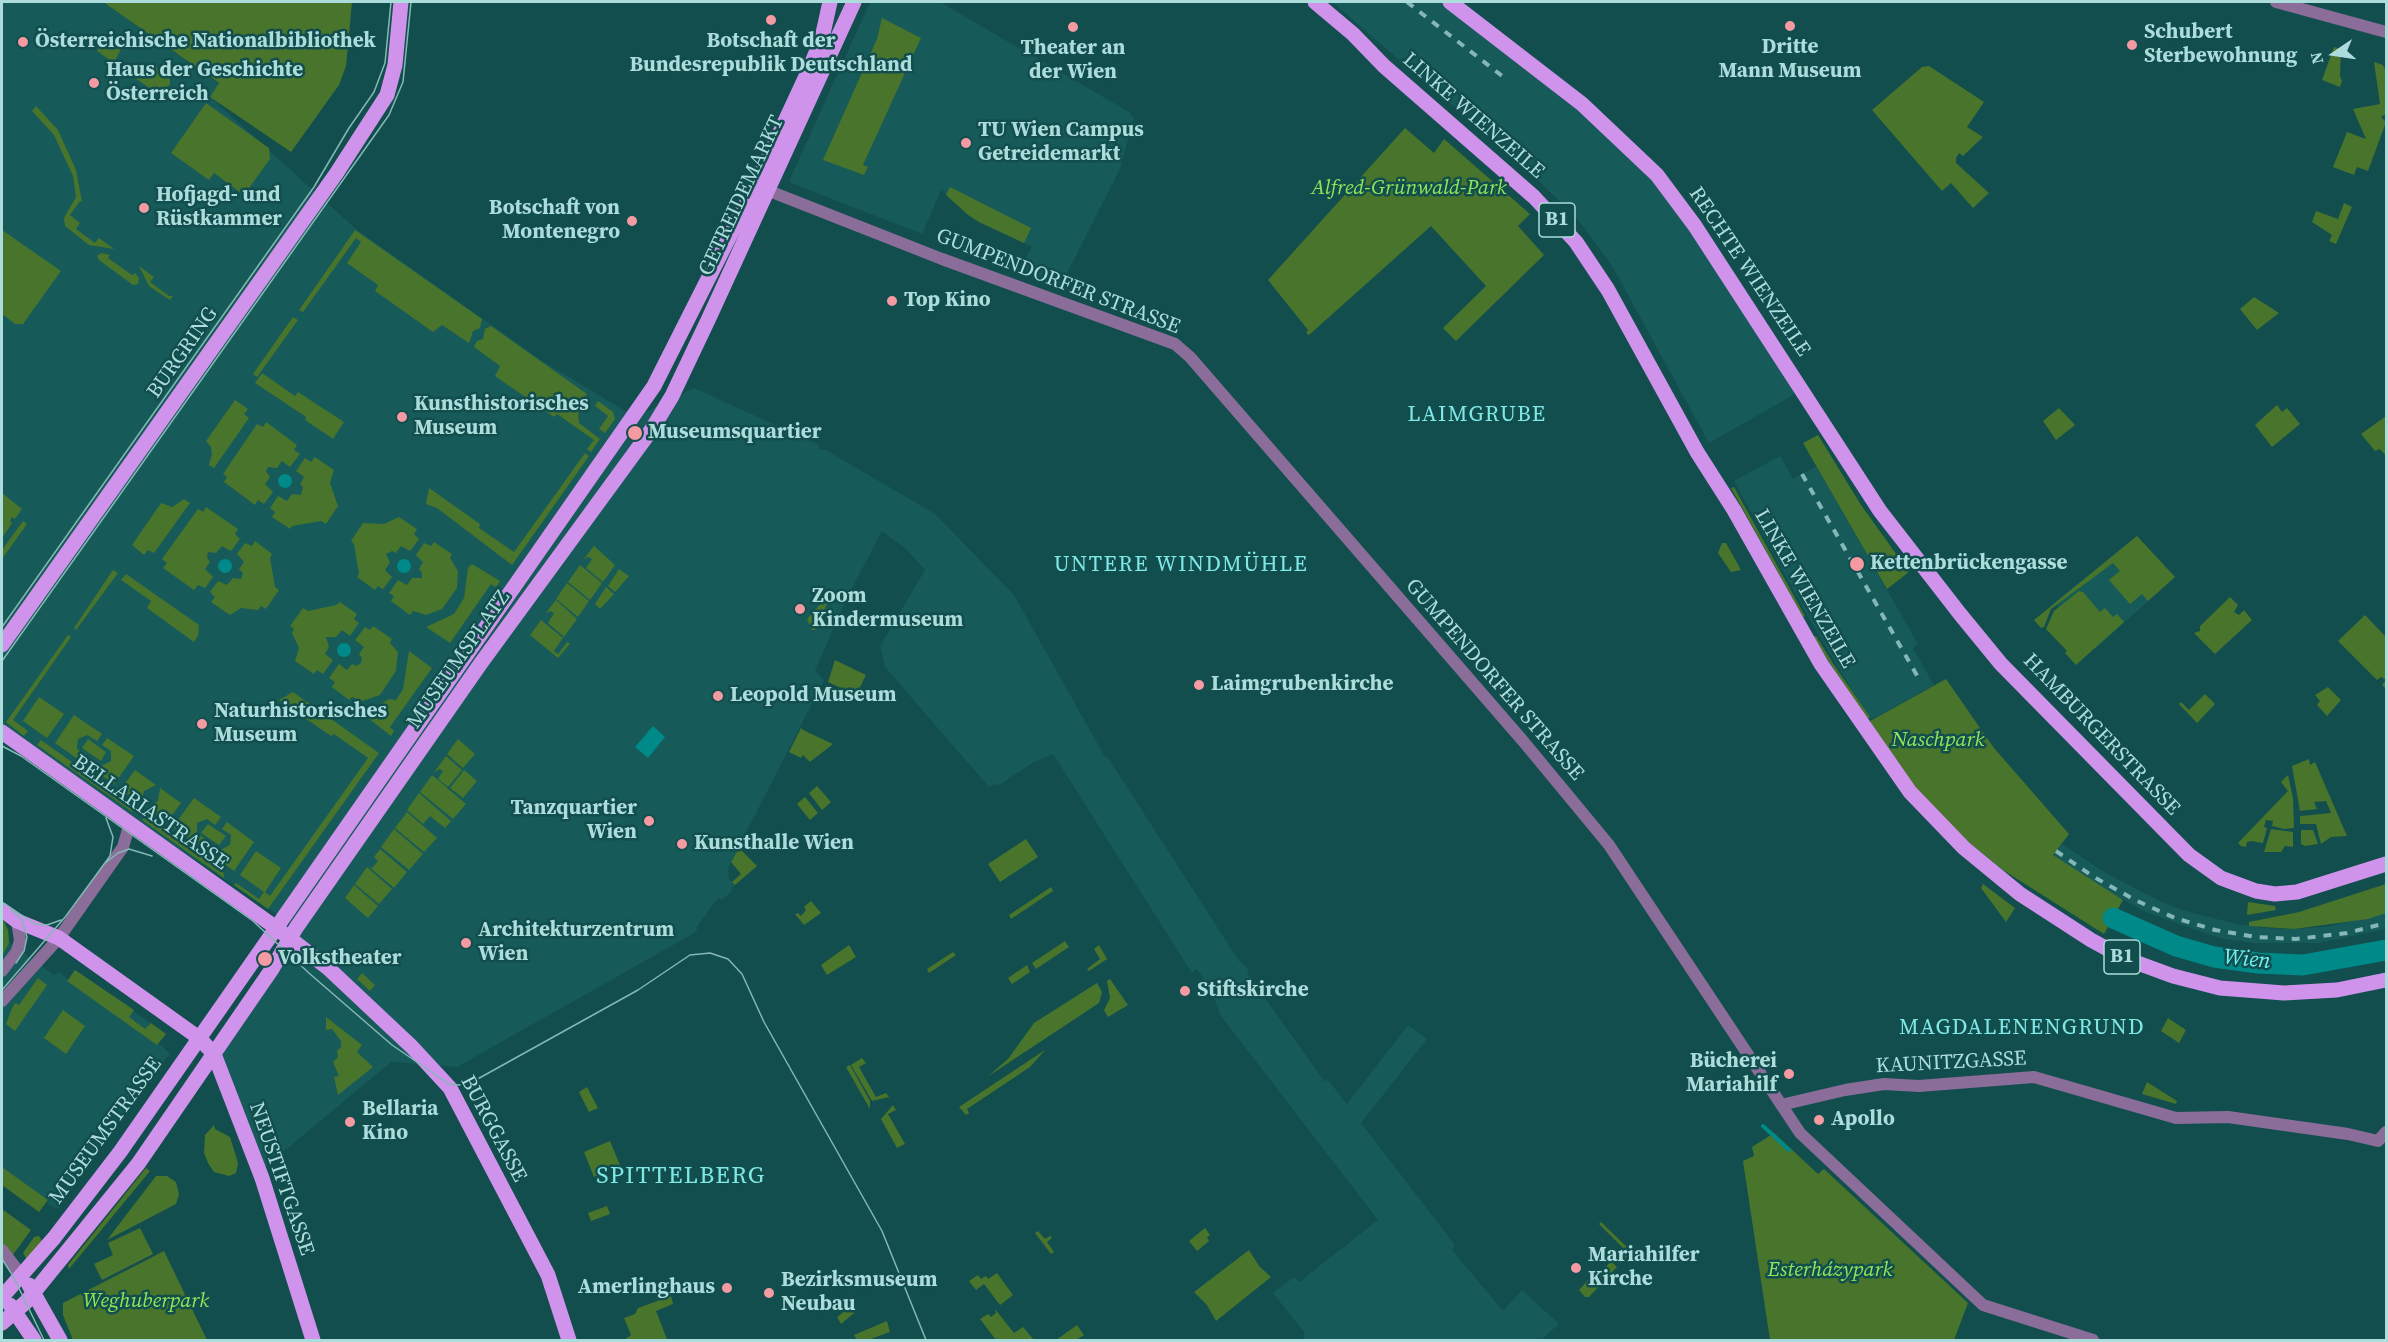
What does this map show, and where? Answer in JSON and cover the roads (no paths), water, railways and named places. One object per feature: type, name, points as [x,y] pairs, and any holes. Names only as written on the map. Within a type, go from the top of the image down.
[{"type":"main road","name":"BURGRING","points":[[2,645],[336,174],[387,95],[392,80],[401,2]]},
{"type":"main road","name":"GETREIDEMARKT","points":[[666,406],[761,188],[822,38],[830,2]]},
{"type":"main road","name":"GETREIDEMARKT","points":[[648,396],[761,188],[854,2]]},
{"type":"main road","name":"LINKE WIENZEILE","points":[[1315,2],[1353,34],[1384,66],[1534,196],[1576,242],[1608,290],[1697,452],[1734,510],[1813,651],[1910,792],[1964,848],[2020,894],[2091,940],[2124,958],[2173,976],[2220,988],[2284,993],[2337,990],[2386,980]]},
{"type":"main road","name":"RECHTE WIENZEILE","points":[[1450,2],[1582,104],[1657,175],[1695,226],[1880,511],[1959,614]]},
{"type":"main road","name":"MUSEUMSPLATZ","points":[[275,927],[648,396]]},
{"type":"main road","name":"MUSEUMSPLATZ","points":[[290,939],[481,663],[619,476],[666,406]]},
{"type":"main road","name":"HAMBURGERSTRASSE","points":[[1959,614],[2009,672],[2182,848],[2205,868],[2221,878],[2256,891],[2275,894],[2296,892],[2386,864]]},
{"type":"main road","name":"BELLARIASTRASSE","points":[[2,732],[129,826],[275,927]]},
{"type":"main road","name":"NEUSTIFTGASSE","points":[[2,910],[17,921],[58,938],[199,1038],[214,1054],[262,1178],[313,1341]]},
{"type":"main road","name":"BURGGASSE","points":[[275,927],[328,969],[412,1047],[450,1088],[548,1275],[569,1341]]},
{"type":"main road","name":"MUSEUMSTRASSE","points":[[2,1296],[22,1276],[120,1152],[275,927]]},
{"type":"main road","name":"MUSEUMSTRASSE","points":[[2,1323],[34,1292],[138,1164],[272,969],[290,939]]},
{"type":"main road","name":"MUSEUMSTRASSE","points":[[214,1054],[219,1008]]},
{"type":"main road","points":[[22,1276],[34,1292],[60,1341]]},
{"type":"main road","points":[[2,1296],[16,1311],[34,1341]]},
{"type":"street","points":[[2276,2],[2386,32]]},
{"type":"street","name":"GUMPENDORFER STRASSE","points":[[761,188],[914,248],[1164,340],[1174,344],[1190,357],[1514,731],[1609,845],[1795,1126],[1812,1145],[1977,1299],[1994,1308],[2093,1341]]},
{"type":"street","points":[[2,1001],[58,938],[123,847],[129,826]]},
{"type":"street","points":[[2,971],[17,951],[20,940],[17,921]]},
{"type":"street","name":"KAUNITZGASSE","points":[[1781,1105],[1845,1090],[1884,1084],[1919,1086],[2034,1077],[2176,1118],[2228,1117],[2382,1137]]},
{"type":"street","points":[[2,1250],[22,1276]]},
{"type":"water","points":[[285,474],[290,476],[292,481],[290,486],[285,488],[280,486],[278,481],[280,476]]},
{"type":"water","points":[[225,559],[230,561],[232,566],[230,571],[225,573],[220,571],[218,566],[220,561]]},
{"type":"water","points":[[404,559],[409,561],[411,566],[409,571],[404,573],[399,571],[397,566],[399,561]]},
{"type":"water","points":[[344,643],[349,645],[351,650],[349,655],[344,657],[339,655],[337,650],[339,645]]},
{"type":"water","points":[[653,726],[665,737],[648,758],[635,747]]},
{"type":"waterway","name":"Wien","points":[[2113,918],[2176,946],[2214,957],[2258,963],[2303,965],[2386,950]]},
{"type":"waterway","points":[[1763,1126],[1789,1150]]},
{"type":"tram line","points":[[2,627],[314,187],[349,128],[374,92],[385,63],[391,2]]},
{"type":"tram line","points":[[2,661],[389,115],[403,82],[411,2]]},
{"type":"tram line","points":[[2,746],[21,756],[253,921],[392,1045],[449,1084],[459,1085],[474,1081],[638,990],[690,955],[710,953],[728,959],[742,974],[764,1022],[882,1231],[926,1340]]},
{"type":"tram line","points":[[2,990],[66,916],[110,856],[113,837],[106,818]]},
{"type":"tram line","points":[[104,864],[118,853],[129,849],[152,856]]},
{"type":"tram line","points":[[2,902],[35,924],[47,925],[61,920]]},
{"type":"tram line","points":[[11,909],[22,920],[27,937],[24,951],[16,963]]},
{"type":"tram line","points":[[2,1259],[13,1276],[44,1340]]},
{"type":"railway","points":[[1407,2],[1506,79]]},
{"type":"railway","points":[[1802,474],[1919,679]]},
{"type":"railway","points":[[2056,851],[2094,877],[2135,900],[2175,918],[2215,930],[2256,937],[2296,939],[2347,933],[2386,923]]},
{"type":"place","name":"Botschaft der Bundesrepublik Deutschland","points":[[771,20]]},
{"type":"place","name":"Dritte Mann Museum","points":[[1790,26]]},
{"type":"place","name":"Theater an der Wien","points":[[1073,27]]},
{"type":"place","name":"Österreichische Nationalbibliothek","points":[[23,42]]},
{"type":"place","name":"Schubert Sterbewohnung","points":[[2132,45]]},
{"type":"place","name":"Haus der Geschichte Österreich","points":[[94,83]]},
{"type":"place","name":"TU Wien Campus Getreidemarkt","points":[[966,143]]},
{"type":"place","name":"Hofjagd- und Rüstkammer","points":[[144,208]]},
{"type":"place","name":"Botschaft von Montenegro","points":[[632,221]]},
{"type":"place","name":"Top Kino","points":[[892,301]]},
{"type":"place","name":"Kunsthistorisches Museum","points":[[402,417]]},
{"type":"place","name":"Museumsquartier","points":[[635,433]]},
{"type":"place","name":"Kettenbrückengasse","points":[[1857,564]]},
{"type":"place","name":"Zoom Kindermuseum","points":[[800,609]]},
{"type":"place","name":"Laimgrubenkirche","points":[[1199,685]]},
{"type":"place","name":"Leopold Museum","points":[[718,696]]},
{"type":"place","name":"Naturhistorisches Museum","points":[[202,724]]},
{"type":"place","name":"Tanzquartier Wien","points":[[649,821]]},
{"type":"place","name":"Kunsthalle Wien","points":[[682,844]]},
{"type":"place","name":"Architekturzentrum Wien","points":[[466,943]]},
{"type":"place","name":"Volkstheater","points":[[265,959]]},
{"type":"place","name":"Stiftskirche","points":[[1185,991]]},
{"type":"place","name":"Bücherei Mariahilf","points":[[1789,1074]]},
{"type":"place","name":"Apollo","points":[[1819,1120]]},
{"type":"place","name":"Bellaria Kino","points":[[350,1122]]},
{"type":"place","name":"Mariahilfer Kirche","points":[[1576,1268]]},
{"type":"place","name":"Amerlinghaus","points":[[727,1288]]},
{"type":"place","name":"Bezirksmuseum Neubau","points":[[769,1293]]},
{"type":"district","name":"LAIMGRUBE","points":[[1477,415]]},
{"type":"district","name":"UNTERE WINDMÜHLE","points":[[1181,565]]},
{"type":"district","name":"MAGDALENENGRUND","points":[[2022,1028]]},
{"type":"district","name":"SPITTELBERG","points":[[681,1177]]},
{"type":"park label","name":"Alfred-Grünwald-Park","points":[[1409,189]]},
{"type":"park label","name":"Naschpark","points":[[1938,741]]},
{"type":"park label","name":"Esterházypark","points":[[1830,1271]]},
{"type":"park label","name":"Weghuberpark","points":[[146,1302]]}]
